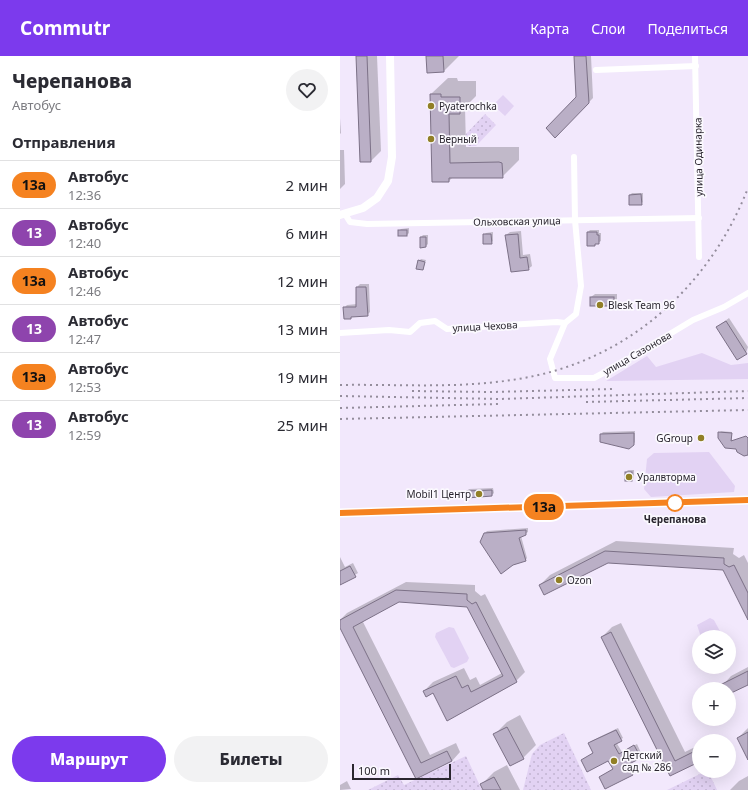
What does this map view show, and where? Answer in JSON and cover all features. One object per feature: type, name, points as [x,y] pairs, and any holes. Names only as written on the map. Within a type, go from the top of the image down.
[{"type":"main road","points":[[342,214],[363,208],[377,198],[388,181],[392,157],[390,56]]},
{"type":"main road","points":[[340,513],[748,500]]},
{"type":"street","name":"улица Одинарка","points":[[695,56],[699,257]]},
{"type":"street","points":[[596,70],[696,66]]},
{"type":"street","name":"улица Сазонова","points":[[574,157],[575,220],[581,286],[576,314],[565,323],[550,359],[555,378],[594,378],[693,320],[724,307],[748,293]]},
{"type":"street","name":"Ольховская улица","points":[[342,214],[350,222],[367,224],[699,218]]},
{"type":"street","name":"улица Чехова","points":[[340,333],[389,330],[410,332],[420,323],[435,321],[447,329],[565,323]]},
{"type":"shaded area","points":[[503,95],[514,106],[505,116],[493,105]]},
{"type":"shaded area","points":[[485,114],[496,125],[476,146],[468,146],[465,141],[466,134]]},
{"type":"shaded area","points":[[702,353],[731,365],[748,363],[748,379],[606,381],[647,356],[656,367]]},
{"type":"shaded area","points":[[709,452],[735,486],[734,492],[651,497],[644,489],[647,459],[654,453]]},
{"type":"shaded area","points":[[710,618],[714,620],[719,630],[699,630],[697,625]]},
{"type":"shaded area","points":[[449,627],[454,628],[469,658],[467,662],[454,668],[451,667],[435,637],[436,633]]},
{"type":"shaded area","points":[[564,733],[591,790],[523,790],[532,754],[540,745]]},
{"type":"shaded area","points":[[466,756],[482,790],[368,790],[398,775],[404,785]]},
{"type":"shaded area","points":[[692,778],[711,778],[717,790],[667,790]]},
{"type":"building","points":[[356,56],[367,56],[371,162],[360,162]]},
{"type":"building","points":[[426,56],[443,56],[444,72],[427,73]]},
{"type":"building","points":[[574,56],[586,56],[589,103],[555,138],[546,128],[576,97]]},
{"type":"building","points":[[430,94],[441,94],[441,97],[460,97],[460,114],[449,114],[450,163],[499,162],[502,163],[503,178],[449,178],[449,182],[432,182]]},
{"type":"building","points":[[641,194],[642,205],[629,205],[629,195]]},
{"type":"building","points":[[398,230],[407,230],[407,236],[398,236]]},
{"type":"building","points":[[587,232],[597,232],[597,235],[599,235],[599,244],[595,244],[595,246],[587,246]]},
{"type":"building","points":[[483,234],[491,234],[492,244],[483,244]]},
{"type":"building","points":[[518,234],[520,258],[527,257],[529,270],[511,272],[505,235]]},
{"type":"building","points":[[420,237],[426,237],[426,247],[420,248]]},
{"type":"building","points":[[418,260],[425,262],[423,270],[416,269]]},
{"type":"building","points":[[356,287],[366,287],[368,316],[344,319],[343,307],[356,307]]},
{"type":"building","points":[[590,297],[614,297],[614,306],[590,306]]},
{"type":"building","points":[[726,321],[747,354],[737,360],[716,327]]},
{"type":"building","points":[[718,432],[732,433],[731,441],[746,436],[748,438],[748,455],[744,456],[737,452],[736,449],[725,448],[718,438]]},
{"type":"building","points":[[634,433],[634,445],[629,449],[600,442],[600,434]]},
{"type":"building","name":"Уралвторма","points":[[625,472],[632,472],[632,481],[625,481]]},
{"type":"building","name":"Mobil1 Центр","points":[[492,490],[492,496],[467,498],[466,491]]},
{"type":"building","points":[[526,530],[526,535],[519,538],[526,561],[513,565],[501,574],[480,542],[484,533]]},
{"type":"building","points":[[605,551],[724,558],[724,564],[729,567],[734,565],[748,593],[748,620],[723,570],[608,563],[544,595],[539,585]]},
{"type":"building","points":[[350,566],[356,577],[340,585],[340,571]]},
{"type":"building","points":[[396,590],[467,594],[467,600],[472,604],[476,602],[517,682],[447,721],[433,693],[426,697],[423,691],[456,676],[462,688],[468,685],[471,692],[503,676],[467,607],[399,602],[353,627],[421,763],[447,751],[452,761],[416,779],[340,628],[340,620]]},
{"type":"building","points":[[611,632],[675,761],[692,752],[692,765],[670,776],[601,637]]},
{"type":"building","points":[[748,671],[748,685],[736,691],[736,682],[726,682]]},
{"type":"building","points":[[507,727],[524,759],[510,766],[493,734]]},
{"type":"building","points":[[616,730],[622,741],[614,745],[619,754],[634,745],[641,758],[627,765],[633,775],[605,789],[599,777],[613,769],[608,761],[587,772],[581,760],[593,753],[588,743]]},
{"type":"building","points":[[748,732],[748,760],[737,738]]},
{"type":"building","points":[[494,777],[501,790],[483,790],[480,784]]},
{"type":"railway","points":[[340,385],[451,385],[496,382],[518,379],[557,370],[594,356],[628,337],[659,315],[687,288],[711,258],[731,224],[748,188]]},
{"type":"railway","points":[[412,391],[491,392],[612,389]]},
{"type":"railway","points":[[340,396],[500,399],[748,391]]},
{"type":"railway","points":[[586,402],[748,398]]},
{"type":"railway","points":[[340,408],[498,404]]},
{"type":"railway","points":[[340,419],[748,410]]},
{"type":"bus line","name":"13а","points":[[340,513],[748,500]]},
{"type":"place","name":"Pyaterochka","points":[[431,106]]},
{"type":"place","name":"Верный","points":[[431,139]]},
{"type":"place","name":"Blesk Team 96","points":[[600,305]]},
{"type":"place","name":"GGroup","points":[[701,438]]},
{"type":"place","name":"Уралвторма","points":[[629,477]]},
{"type":"place","name":"Mobil1 Центр","points":[[479,494]]},
{"type":"place","name":"Черепанова","points":[[675,503]]},
{"type":"place","name":"Ozon","points":[[559,580]]},
{"type":"place","name":"Детский сад № 286","points":[[614,761]]}]
